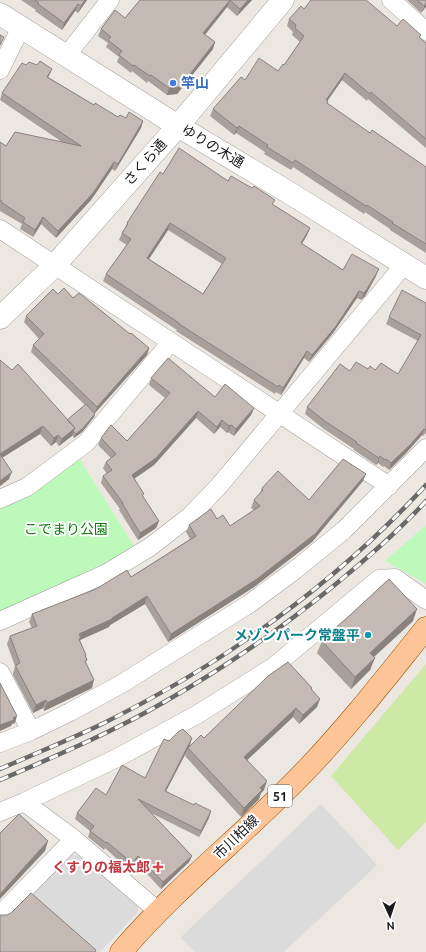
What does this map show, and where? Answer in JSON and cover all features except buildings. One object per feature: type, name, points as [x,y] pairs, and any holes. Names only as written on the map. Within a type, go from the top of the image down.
[{"type":"main road","name":"市川柏線","points":[[121,952],[158,912],[309,768],[367,702],[426,628]]},
{"type":"street","points":[[67,55],[110,0]]},
{"type":"street","name":"さくら通","points":[[0,318],[55,265],[178,126],[283,0]]},
{"type":"street","points":[[391,0],[426,31]]},
{"type":"street","name":"ゆりの木通","points":[[0,14],[178,126],[288,192],[426,278]]},
{"type":"street","points":[[0,70],[21,27]]},
{"type":"street","points":[[0,229],[389,486]]},
{"type":"street","points":[[0,621],[107,573],[150,547],[190,516],[218,487],[404,265]]},
{"type":"street","points":[[0,499],[27,487],[86,443],[171,342]]},
{"type":"street","points":[[0,744],[70,712],[123,683],[249,604],[295,570],[344,530],[426,448]]},
{"type":"street","points":[[0,812],[117,758],[198,714],[267,671],[312,636],[380,579],[395,578],[426,600]]},
{"type":"street","points":[[0,672],[31,731]]},
{"type":"street","points":[[24,802],[74,839],[158,912]]},
{"type":"street","points":[[0,915],[74,839]]},
{"type":"green space","name":"こでまり公園","points":[[79,458],[134,546],[86,574],[0,612],[0,509],[26,496]]},
{"type":"green space","points":[[426,525],[426,584],[385,561]]},
{"type":"green space","points":[[426,664],[426,822],[398,850],[331,776]]},
{"type":"shaded area","points":[[321,804],[377,865],[284,952],[195,952],[180,938]]},
{"type":"shaded area","points":[[69,855],[82,856],[139,903],[138,912],[100,952],[91,952],[29,898]]},
{"type":"railway","points":[[0,769],[102,724],[147,701],[234,648],[275,619],[354,556],[426,485]]},
{"type":"railway","points":[[0,780],[126,723],[230,662],[271,634],[356,568],[404,524],[426,501]]},
{"type":"place","name":"竿山","points":[[173,83]]},
{"type":"place","name":"メゾンパーク常盤平","points":[[368,635]]},
{"type":"place","name":"くすりの福太郎","points":[[158,867]]}]
